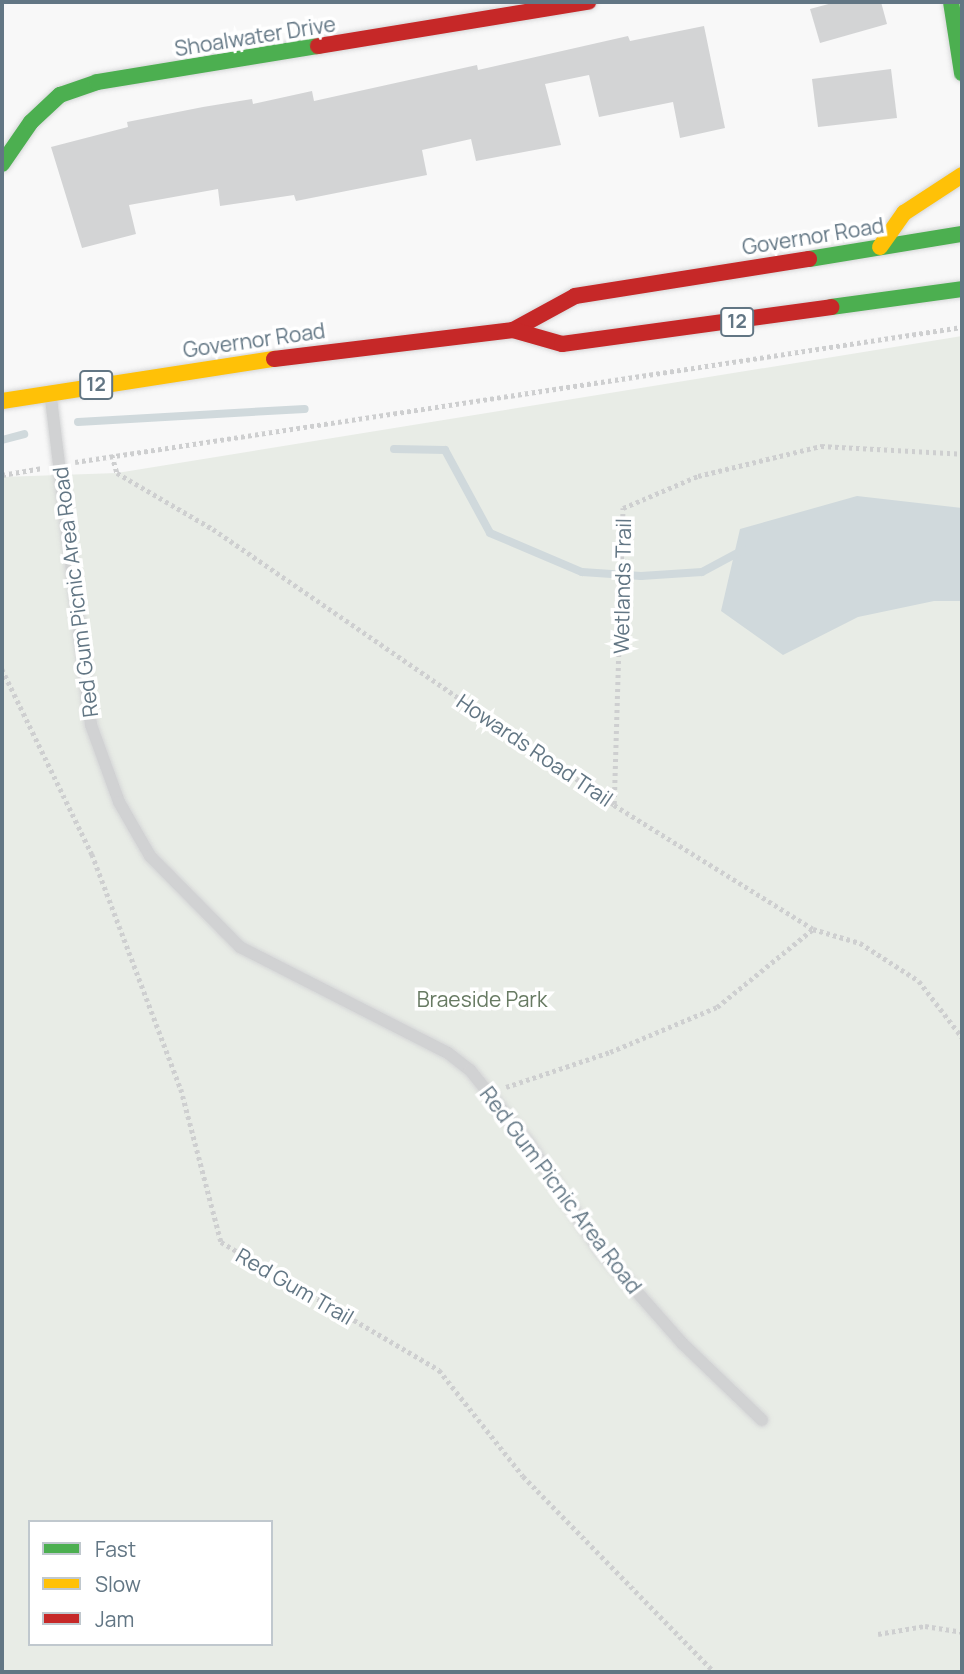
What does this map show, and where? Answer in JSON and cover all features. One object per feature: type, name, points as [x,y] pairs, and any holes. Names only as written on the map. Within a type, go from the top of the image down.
[{"type":"main road","name":"Shoalwater Drive","points":[[2,164],[31,122],[60,94],[97,82],[588,2]]},
{"type":"main road","points":[[951,2],[962,73]]},
{"type":"main road","points":[[880,247],[904,213],[962,176]]},
{"type":"main road","name":"Governor Road","points":[[513,330],[575,296],[962,234]]},
{"type":"main road","name":"Governor Road","points":[[2,401],[354,347],[513,330],[562,344],[962,289]]},
{"type":"lane","name":"Red Gum Picnic Area Road","points":[[50,392],[91,725],[119,802],[145,848],[240,947],[448,1053],[490,1092],[600,1250],[682,1343],[762,1420]]},
{"type":"path","points":[[2,475],[112,455],[962,327]]},
{"type":"path","name":"Wetlands Trail","points":[[614,805],[623,508],[698,476],[821,446],[962,454]]},
{"type":"path","name":"Howards Road Trail","points":[[112,455],[117,473],[213,530],[614,805],[813,929],[860,943],[919,981],[962,1037]]},
{"type":"path","name":"Red Gum Trail","points":[[2,669],[92,854],[181,1089],[221,1242],[439,1370],[523,1476],[715,1672]]},
{"type":"path","points":[[490,1092],[610,1052],[717,1007],[813,929]]},
{"type":"path","points":[[878,1634],[961,1629]]},
{"type":"green space","name":"Braeside Park","points":[[962,336],[962,1672],[2,1672],[2,477],[117,473]]},
{"type":"shaded area","points":[[857,496],[962,508],[962,601],[934,601],[858,617],[783,655],[721,611],[740,529]]},
{"type":"building","points":[[836,2],[881,2],[887,24],[820,43],[810,9]]},
{"type":"building","points":[[704,26],[725,128],[680,138],[673,102],[599,117],[589,75],[545,84],[561,145],[476,161],[471,139],[422,150],[427,175],[296,201],[294,195],[220,206],[218,189],[129,205],[136,234],[82,248],[51,147],[128,127],[127,122],[203,107],[252,99],[253,104],[312,91],[314,101],[477,65],[478,70],[628,36],[630,41]]},
{"type":"building","points":[[891,69],[897,118],[818,127],[812,79]]},
{"type":"waterway","points":[[78,422],[305,409]]},
{"type":"waterway","points":[[2,440],[24,434]]},
{"type":"waterway","points":[[394,449],[445,450],[490,533],[582,572],[641,576],[702,572],[743,550]]},
{"type":"traffic: fast","points":[[951,2],[962,73]]},
{"type":"traffic: fast","points":[[2,164],[31,122],[60,95],[97,82],[318,46]]},
{"type":"traffic: fast","points":[[809,259],[962,234]]},
{"type":"traffic: fast","points":[[831,307],[962,289]]},
{"type":"traffic: slow","points":[[880,247],[904,213],[962,175]]},
{"type":"traffic: slow","points":[[2,401],[274,359]]},
{"type":"traffic: jam","points":[[318,46],[588,2]]},
{"type":"traffic: jam","points":[[513,330],[575,296],[809,259]]},
{"type":"traffic: jam","points":[[274,359],[513,330],[562,344],[831,307]]}]
